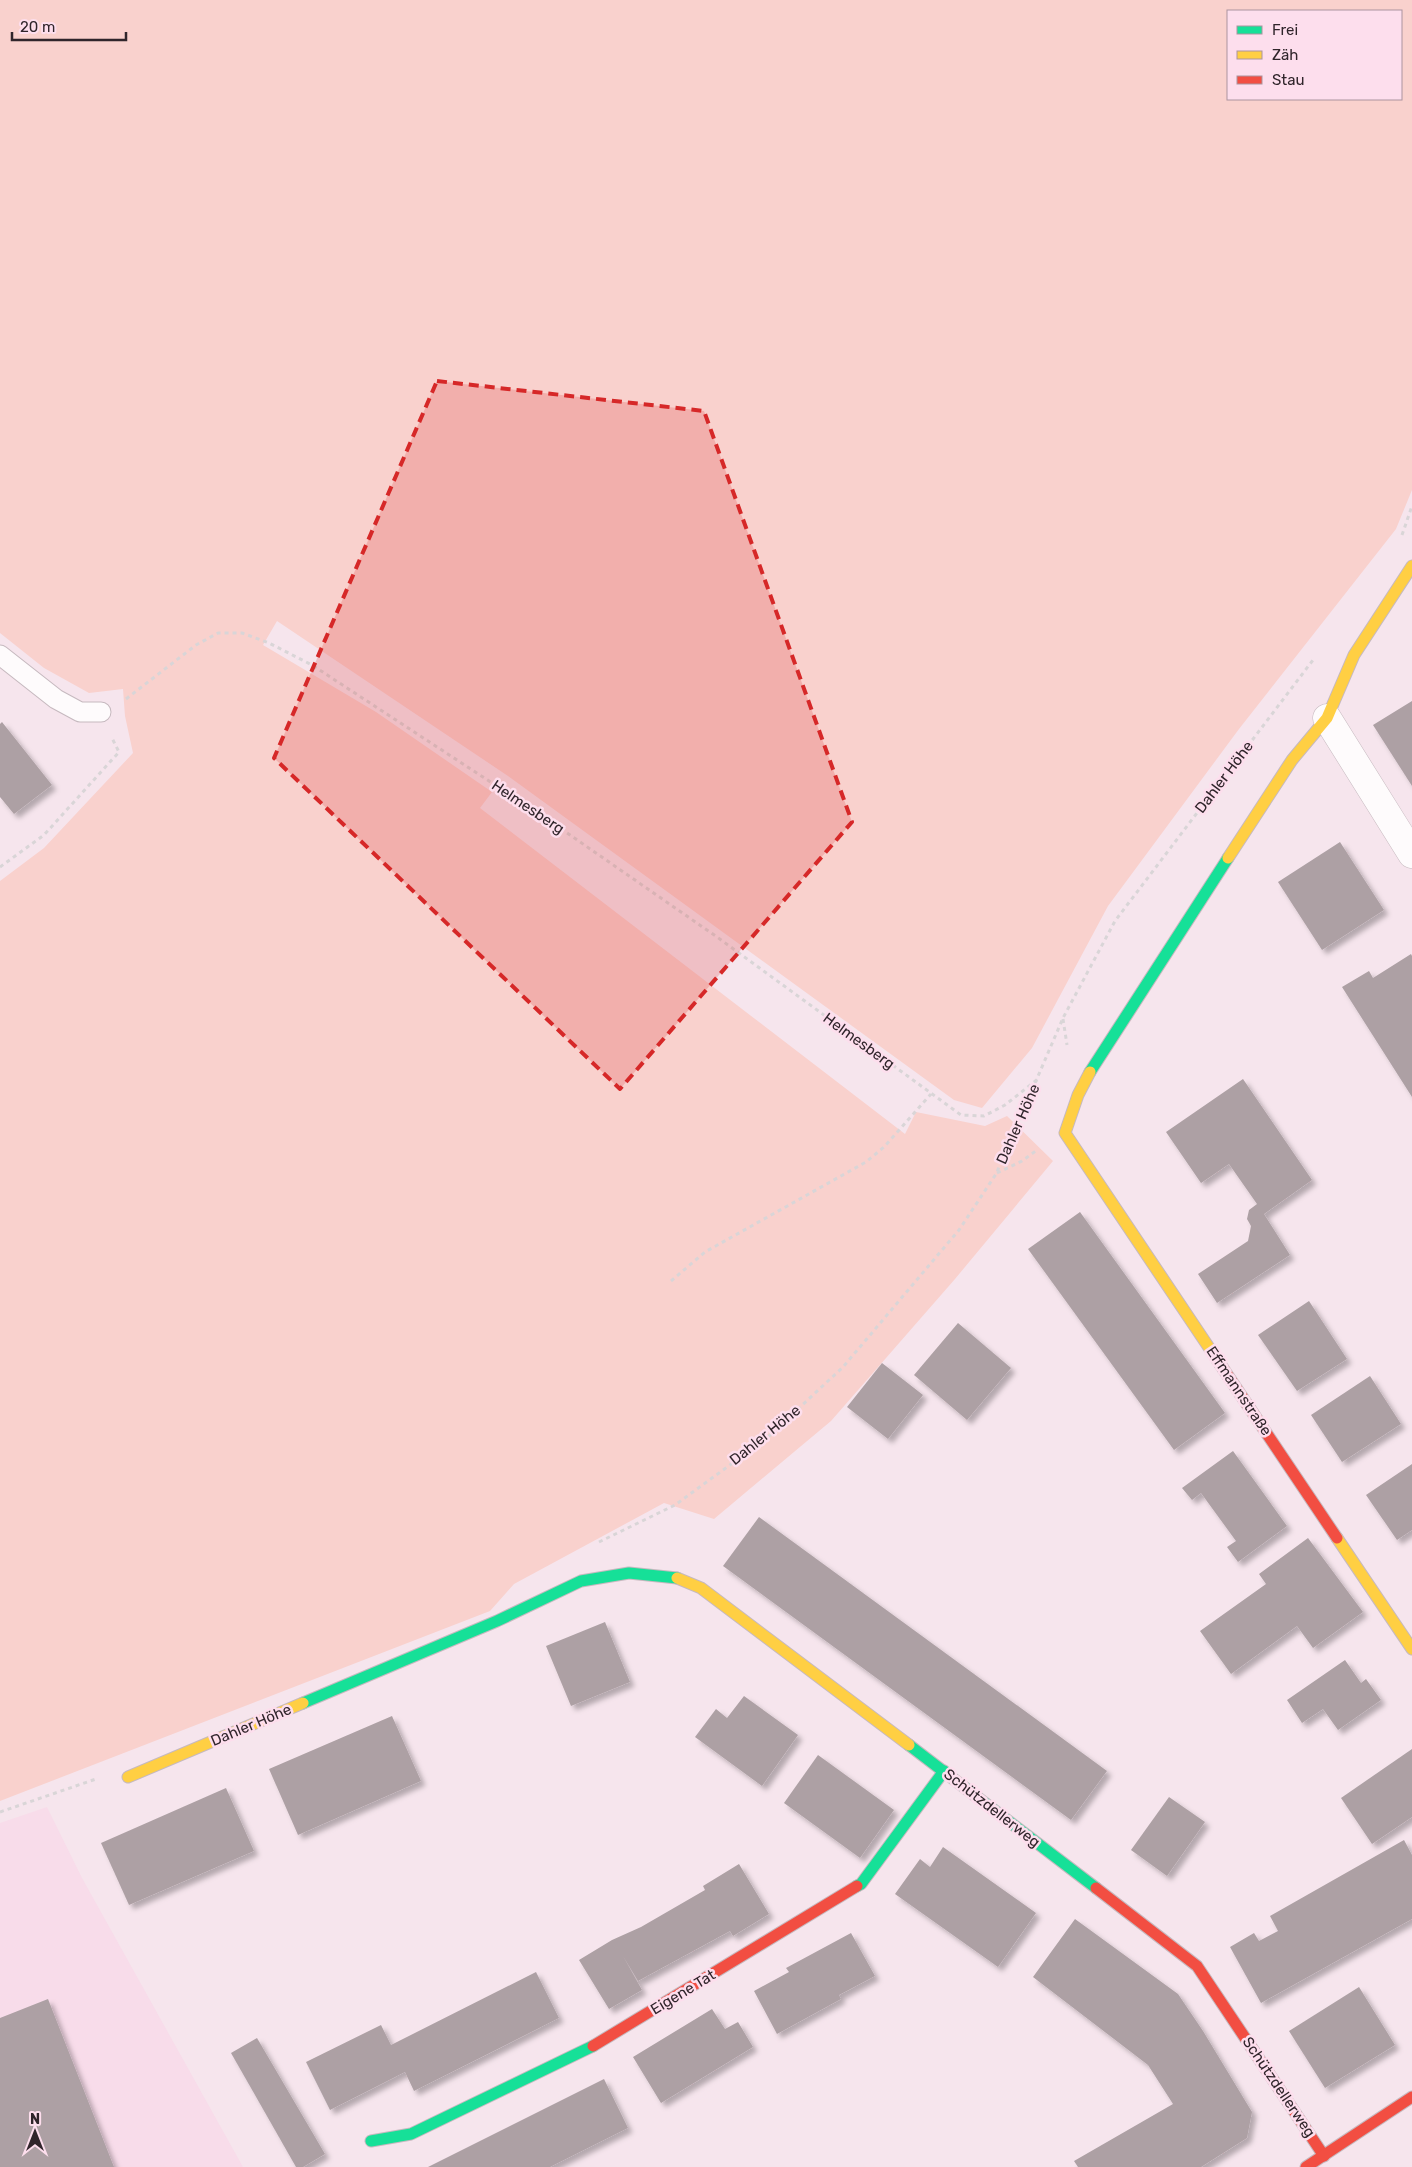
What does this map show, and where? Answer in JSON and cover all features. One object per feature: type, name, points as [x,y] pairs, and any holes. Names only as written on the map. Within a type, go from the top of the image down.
[{"type":"street","points":[[1065,1133],[1078,1095],[1096,1062],[1292,760],[1327,718],[1354,655],[1412,566]]},
{"type":"street","points":[[1327,718],[1412,854]]},
{"type":"street","name":"Effmannstraße","points":[[1065,1133],[1412,1649]]},
{"type":"street","name":"Schützdellerweg","points":[[581,1581],[629,1573],[677,1578],[701,1588],[944,1771],[1197,1966],[1324,2156]]},
{"type":"street","name":"Dahler Höhe","points":[[128,1777],[497,1621],[581,1581]]},
{"type":"street","name":"Eigene Tat","points":[[371,2142],[411,2134],[604,2040],[861,1884],[944,1771]]},
{"type":"street","points":[[1306,2167],[1412,2097]]},
{"type":"lane","points":[[0,655],[56,699],[80,712],[101,712]]},
{"type":"path","points":[[1400,542],[1412,506]]},
{"type":"path","name":"Helmesberg","points":[[101,712],[116,705],[145,686],[196,645],[218,633],[242,633],[269,643],[312,665],[547,819],[709,931],[961,1115],[984,1116],[1006,1105],[1039,1078]]},
{"type":"path","name":"Dahler Höhe","points":[[591,1546],[675,1505],[767,1438],[843,1367],[959,1230],[996,1174],[1012,1134],[1039,1078],[1063,1018],[1115,921],[1316,657]]},
{"type":"path","points":[[0,867],[44,834],[119,752],[101,712]]},
{"type":"path","points":[[671,1281],[705,1252],[866,1162],[884,1147],[931,1094]]},
{"type":"path","points":[[996,1174],[1022,1161],[1065,1133]]},
{"type":"path","points":[[0,1812],[91,1779],[128,1777]]},
{"type":"highlighted area","points":[[437,381],[704,411],[852,822],[620,1089],[274,758]]},
{"type":"shaded area","points":[[0,0],[1412,0],[1412,490],[1396,529],[1239,729],[1108,906],[1032,1048],[982,1108],[954,1100],[508,776],[277,621],[263,645],[376,712],[492,792],[480,808],[905,1134],[916,1112],[985,1126],[1007,1116],[1053,1161],[955,1279],[831,1421],[714,1519],[664,1503],[514,1584],[490,1611],[0,1801],[0,881],[44,848],[133,753],[125,716],[123,689],[89,693],[44,668],[0,633]]},
{"type":"shaded area","points":[[47,1807],[82,1878],[243,2167],[0,2167],[0,1823]]},
{"type":"building","points":[[1412,701],[1412,786],[1373,725]]},
{"type":"building","points":[[2,722],[52,785],[14,814],[0,797],[0,724]]},
{"type":"building","points":[[1340,842],[1384,910],[1322,950],[1278,882]]},
{"type":"building","points":[[1411,954],[1412,1097],[1342,987],[1369,971],[1373,978]]},
{"type":"building","points":[[1243,1079],[1312,1180],[1264,1214],[1290,1255],[1217,1303],[1198,1274],[1248,1241],[1251,1226],[1247,1219],[1249,1210],[1257,1204],[1229,1164],[1201,1183],[1166,1132]]},
{"type":"building","points":[[1080,1212],[1225,1413],[1174,1450],[1028,1249]]},
{"type":"building","points":[[1309,1301],[1347,1359],[1297,1391],[1258,1335]]},
{"type":"building","points":[[958,1323],[1011,1368],[967,1420],[914,1375]]},
{"type":"building","points":[[882,1363],[923,1395],[888,1439],[847,1407]]},
{"type":"building","points":[[1370,1376],[1401,1424],[1342,1462],[1311,1415]]},
{"type":"building","points":[[1233,1451],[1287,1526],[1238,1562],[1227,1547],[1236,1541],[1201,1493],[1192,1500],[1182,1488]]},
{"type":"building","points":[[1412,1464],[1412,1530],[1397,1540],[1366,1495]]},
{"type":"building","points":[[759,1517],[1107,1771],[1071,1820],[723,1566]]},
{"type":"building","points":[[1308,1538],[1363,1612],[1313,1648],[1297,1626],[1231,1674],[1200,1631],[1266,1584],[1259,1574]]},
{"type":"building","points":[[605,1622],[630,1682],[571,1706],[546,1646]]},
{"type":"building","points":[[1345,1660],[1361,1683],[1366,1679],[1381,1700],[1338,1730],[1323,1709],[1302,1723],[1287,1700]]},
{"type":"building","points":[[744,1696],[798,1735],[762,1786],[695,1737],[716,1709],[727,1718]]},
{"type":"building","points":[[392,1716],[421,1781],[298,1835],[269,1769]]},
{"type":"building","points":[[1412,1749],[1412,1817],[1372,1844],[1341,1798]]},
{"type":"building","points":[[818,1755],[894,1810],[860,1858],[784,1803]]},
{"type":"building","points":[[226,1788],[254,1851],[129,1905],[101,1843]]},
{"type":"building","points":[[1169,1797],[1205,1822],[1167,1876],[1131,1850]]},
{"type":"building","points":[[1404,1840],[1412,1855],[1412,1919],[1261,2003],[1230,1947],[1254,1933],[1259,1941],[1278,1931],[1270,1916]]},
{"type":"building","points":[[943,1847],[1036,1913],[998,1967],[895,1894],[920,1859],[930,1867]]},
{"type":"building","points":[[739,1864],[769,1914],[733,1936],[730,1931],[638,1981],[623,1956],[642,1990],[609,2009],[579,1960],[705,1890],[703,1886]]},
{"type":"building","points":[[1075,1919],[1178,1994],[1203,2031],[1252,2112],[1247,2138],[1201,2167],[1078,2167],[1074,2161],[1173,2104],[1148,2065],[1033,1977]]},
{"type":"building","points":[[851,1933],[875,1976],[839,1995],[841,1999],[777,2034],[754,1991],[789,1972],[786,1968]]},
{"type":"building","points":[[536,1972],[559,2018],[414,2091],[405,2072],[330,2110],[306,2062],[381,2025],[391,2045]]},
{"type":"building","points":[[1359,1987],[1395,2045],[1325,2088],[1289,2031]]},
{"type":"building","points":[[48,1999],[114,2167],[0,2167],[0,2018]]},
{"type":"building","points":[[712,2009],[725,2029],[738,2022],[753,2047],[661,2103],[633,2057]]},
{"type":"building","points":[[257,2038],[325,2154],[303,2167],[296,2167],[231,2053]]},
{"type":"building","points":[[604,2079],[628,2128],[550,2167],[428,2167]]},
{"type":"traffic: fast","points":[[1090,1072],[1228,858]]},
{"type":"traffic: fast","points":[[303,1703],[497,1621],[581,1581],[629,1573],[677,1578]]},
{"type":"traffic: fast","points":[[909,1745],[1096,1888]]},
{"type":"traffic: fast","points":[[857,1886],[861,1884],[944,1771]]},
{"type":"traffic: fast","points":[[371,2141],[411,2134],[593,2046]]},
{"type":"traffic: slow","points":[[1228,858],[1292,760],[1327,718],[1354,655],[1412,566]]},
{"type":"traffic: slow","points":[[1090,1072],[1078,1095],[1065,1133],[1218,1361]]},
{"type":"traffic: slow","points":[[1337,1538],[1412,1649]]},
{"type":"traffic: slow","points":[[677,1578],[701,1588],[909,1745]]},
{"type":"traffic: slow","points":[[128,1777],[303,1703]]},
{"type":"traffic: jam","points":[[1218,1361],[1337,1538]]},
{"type":"traffic: jam","points":[[593,2046],[857,1886]]},
{"type":"traffic: jam","points":[[1096,1888],[1197,1966],[1324,2156]]},
{"type":"traffic: jam","points":[[1306,2167],[1412,2097]]}]
